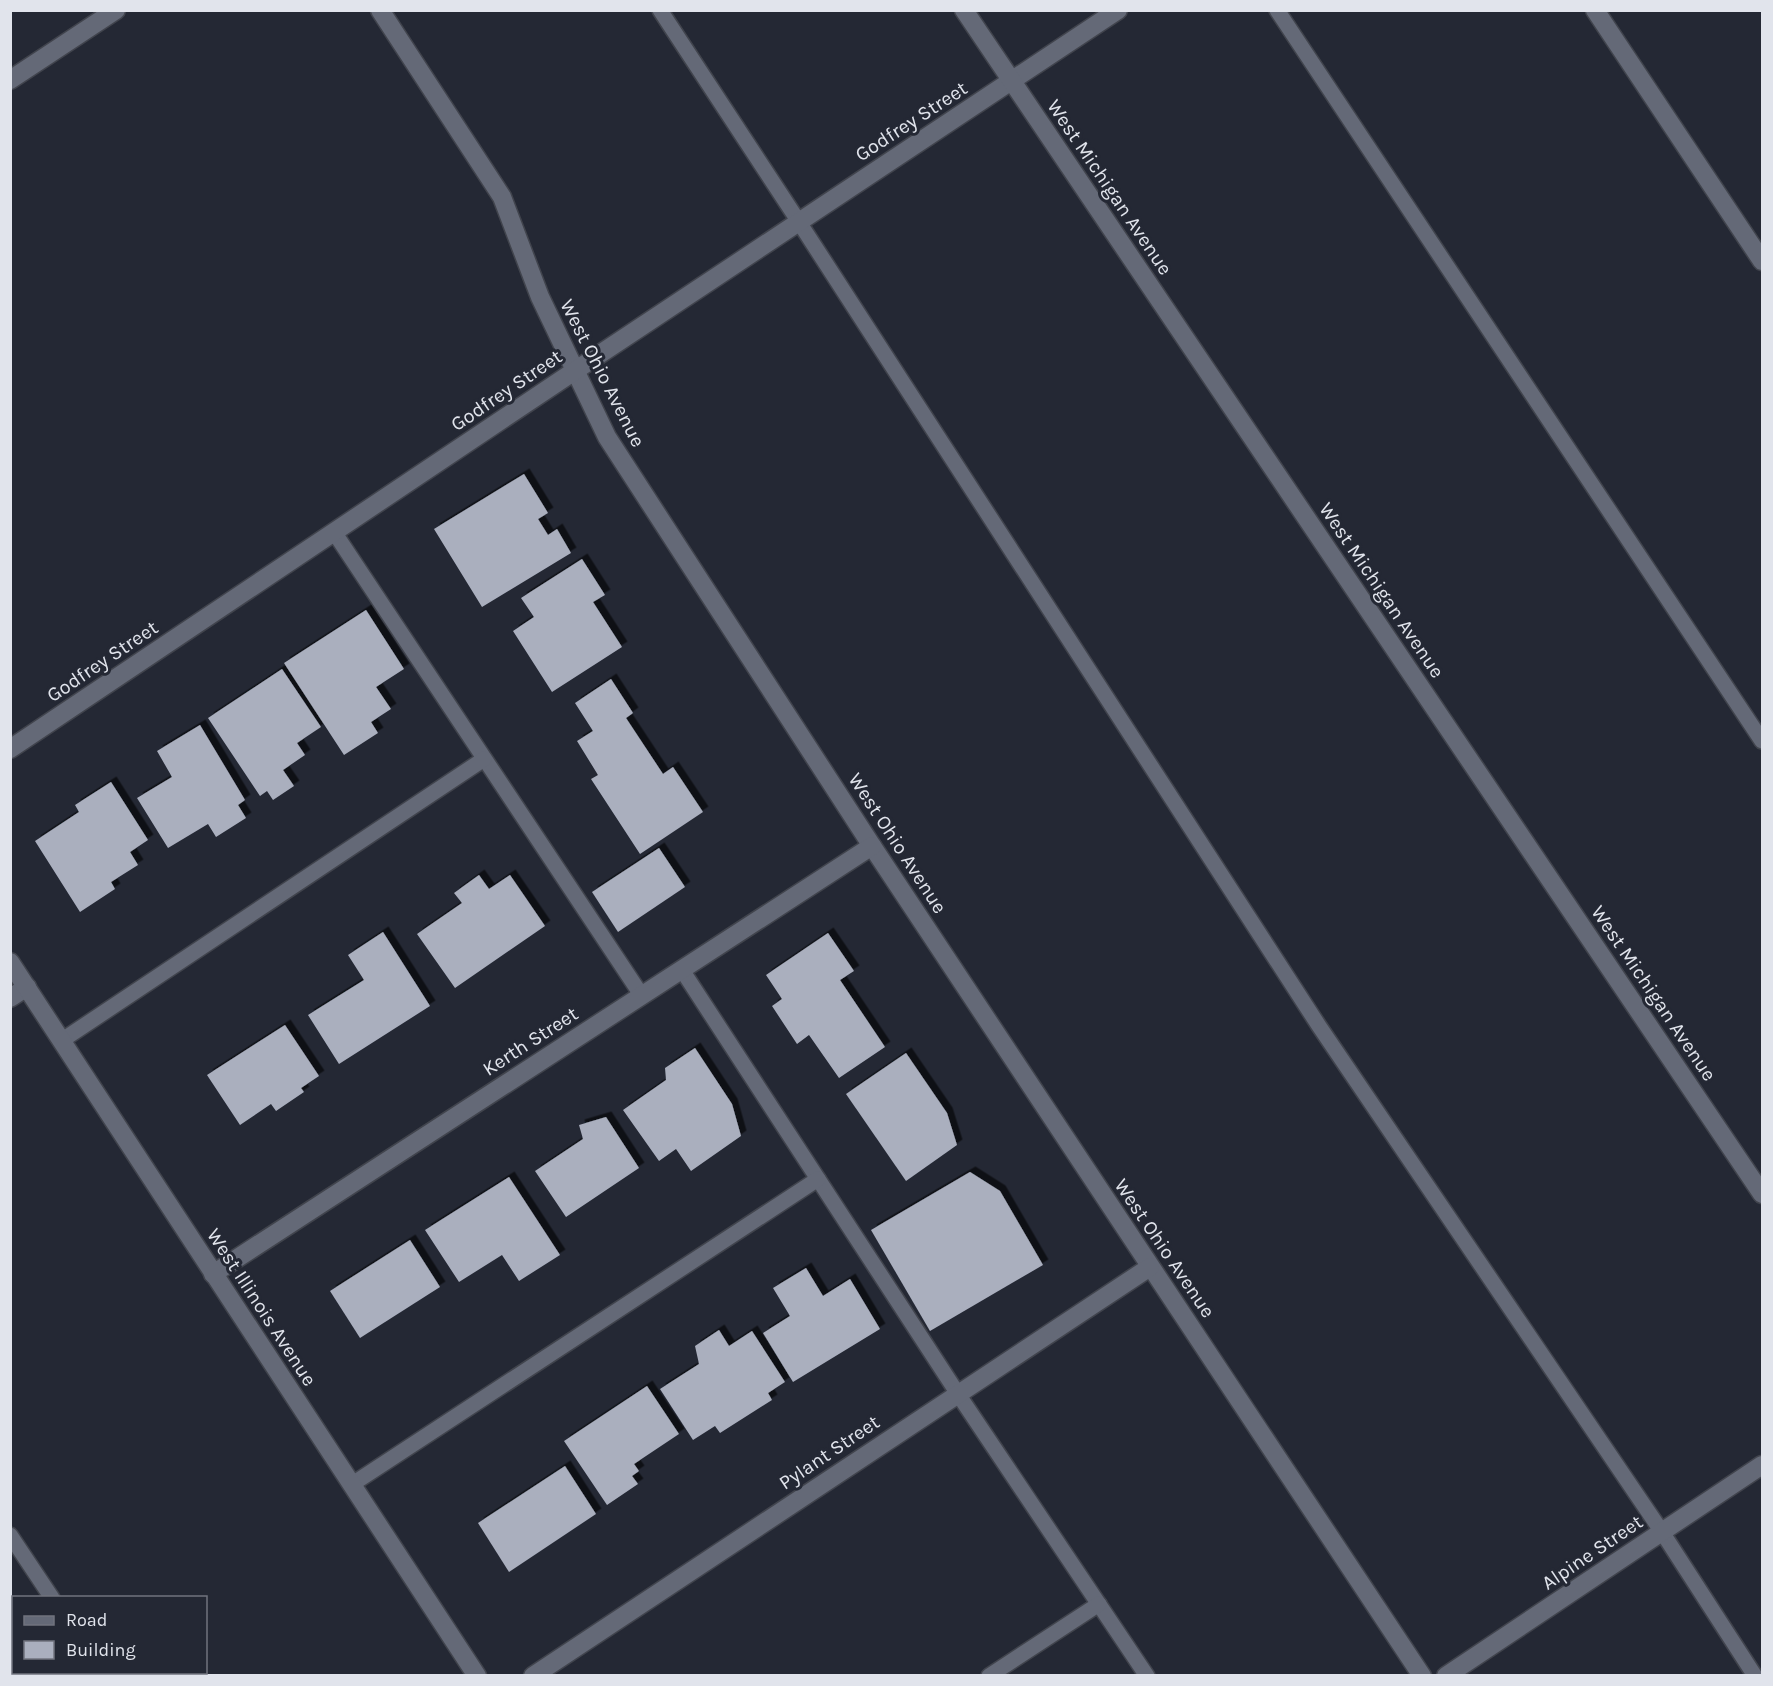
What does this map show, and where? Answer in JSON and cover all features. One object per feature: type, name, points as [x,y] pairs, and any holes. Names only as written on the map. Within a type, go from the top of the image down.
[{"type":"street","points":[[10,80],[116,10]]},
{"type":"street","name":"West Ohio Avenue","points":[[380,10],[502,197],[540,297],[607,437],[872,846],[1422,1676]]},
{"type":"street","name":"West Michigan Avenue","points":[[964,10],[1762,1194]]},
{"type":"street","name":"Godfrey Street","points":[[10,749],[1118,10]]},
{"type":"street","points":[[1595,10],[1762,261]]},
{"type":"street","name":"Kerth Street","points":[[213,1274],[872,846]]},
{"type":"street","name":"West Illinois Avenue","points":[[10,963],[477,1676]]},
{"type":"street","points":[[10,998],[27,987]]},
{"type":"street","name":"Pylant Street","points":[[533,1676],[1150,1266]]},
{"type":"street","name":"Alpine Street","points":[[1446,1676],[1762,1465]]},
{"type":"lane","points":[[660,10],[1319,1026],[1662,1532],[1755,1676]]},
{"type":"lane","points":[[1277,10],[1762,741]]},
{"type":"lane","points":[[334,532],[642,996]]},
{"type":"lane","points":[[62,1041],[484,759]]},
{"type":"lane","points":[[681,970],[958,1394],[1147,1676]]},
{"type":"lane","points":[[351,1485],[818,1179]]},
{"type":"lane","points":[[10,1535],[51,1596]]},
{"type":"lane","points":[[989,1676],[1099,1604]]},
{"type":"building","points":[[524,474],[548,513],[538,519],[548,535],[557,529],[571,553],[482,607],[434,529]]},
{"type":"building","points":[[582,559],[605,595],[593,602],[622,647],[552,692],[513,631],[534,617],[521,598]]},
{"type":"building","points":[[366,610],[404,669],[376,687],[391,709],[371,722],[378,733],[344,755],[284,663]]},
{"type":"building","points":[[282,669],[321,727],[297,743],[305,755],[283,770],[294,786],[273,800],[267,791],[260,796],[208,718]]},
{"type":"building","points":[[611,679],[633,713],[626,718],[663,774],[673,767],[703,812],[640,854],[591,779],[598,775],[577,741],[593,731],[575,703]]},
{"type":"building","points":[[200,725],[245,800],[238,805],[246,818],[216,837],[208,824],[168,848],[137,798],[172,777],[157,751]]},
{"type":"building","points":[[111,782],[148,840],[130,852],[138,865],[111,882],[115,889],[80,912],[35,841],[79,812],[75,805]]},
{"type":"building","points":[[659,848],[685,887],[618,932],[592,892]]},
{"type":"building","points":[[479,875],[489,889],[510,875],[545,926],[455,988],[417,934],[462,903],[454,893]]},
{"type":"building","points":[[383,932],[430,1006],[339,1064],[308,1015],[364,980],[348,955]]},
{"type":"building","points":[[828,933],[854,971],[840,980],[885,1047],[839,1078],[809,1035],[797,1044],[772,1006],[782,999],[766,975]]},
{"type":"building","points":[[285,1025],[319,1076],[301,1088],[304,1092],[276,1111],[271,1104],[240,1125],[207,1075]]},
{"type":"building","points":[[695,1048],[732,1104],[741,1136],[691,1171],[676,1149],[659,1161],[623,1110],[666,1080],[665,1068]]},
{"type":"building","points":[[906,1053],[947,1113],[957,1145],[906,1181],[846,1094]]},
{"type":"building","points":[[606,1117],[639,1168],[566,1217],[535,1171],[583,1139],[579,1125]]},
{"type":"building","points":[[970,1172],[1000,1191],[1043,1265],[930,1331],[871,1230]]},
{"type":"building","points":[[509,1177],[560,1255],[519,1281],[502,1255],[459,1282],[425,1230]]},
{"type":"building","points":[[410,1240],[440,1287],[360,1338],[330,1291]]},
{"type":"building","points":[[806,1268],[823,1296],[850,1279],[880,1329],[793,1382],[763,1333],[790,1316],[773,1288]]},
{"type":"building","points":[[719,1330],[729,1346],[752,1331],[785,1382],[768,1393],[772,1400],[720,1433],[715,1426],[693,1440],[660,1389],[699,1364],[695,1346]]},
{"type":"building","points":[[647,1386],[679,1434],[634,1464],[639,1471],[632,1476],[638,1484],[607,1505],[564,1441]]},
{"type":"building","points":[[565,1466],[596,1514],[509,1572],[478,1523]]}]
